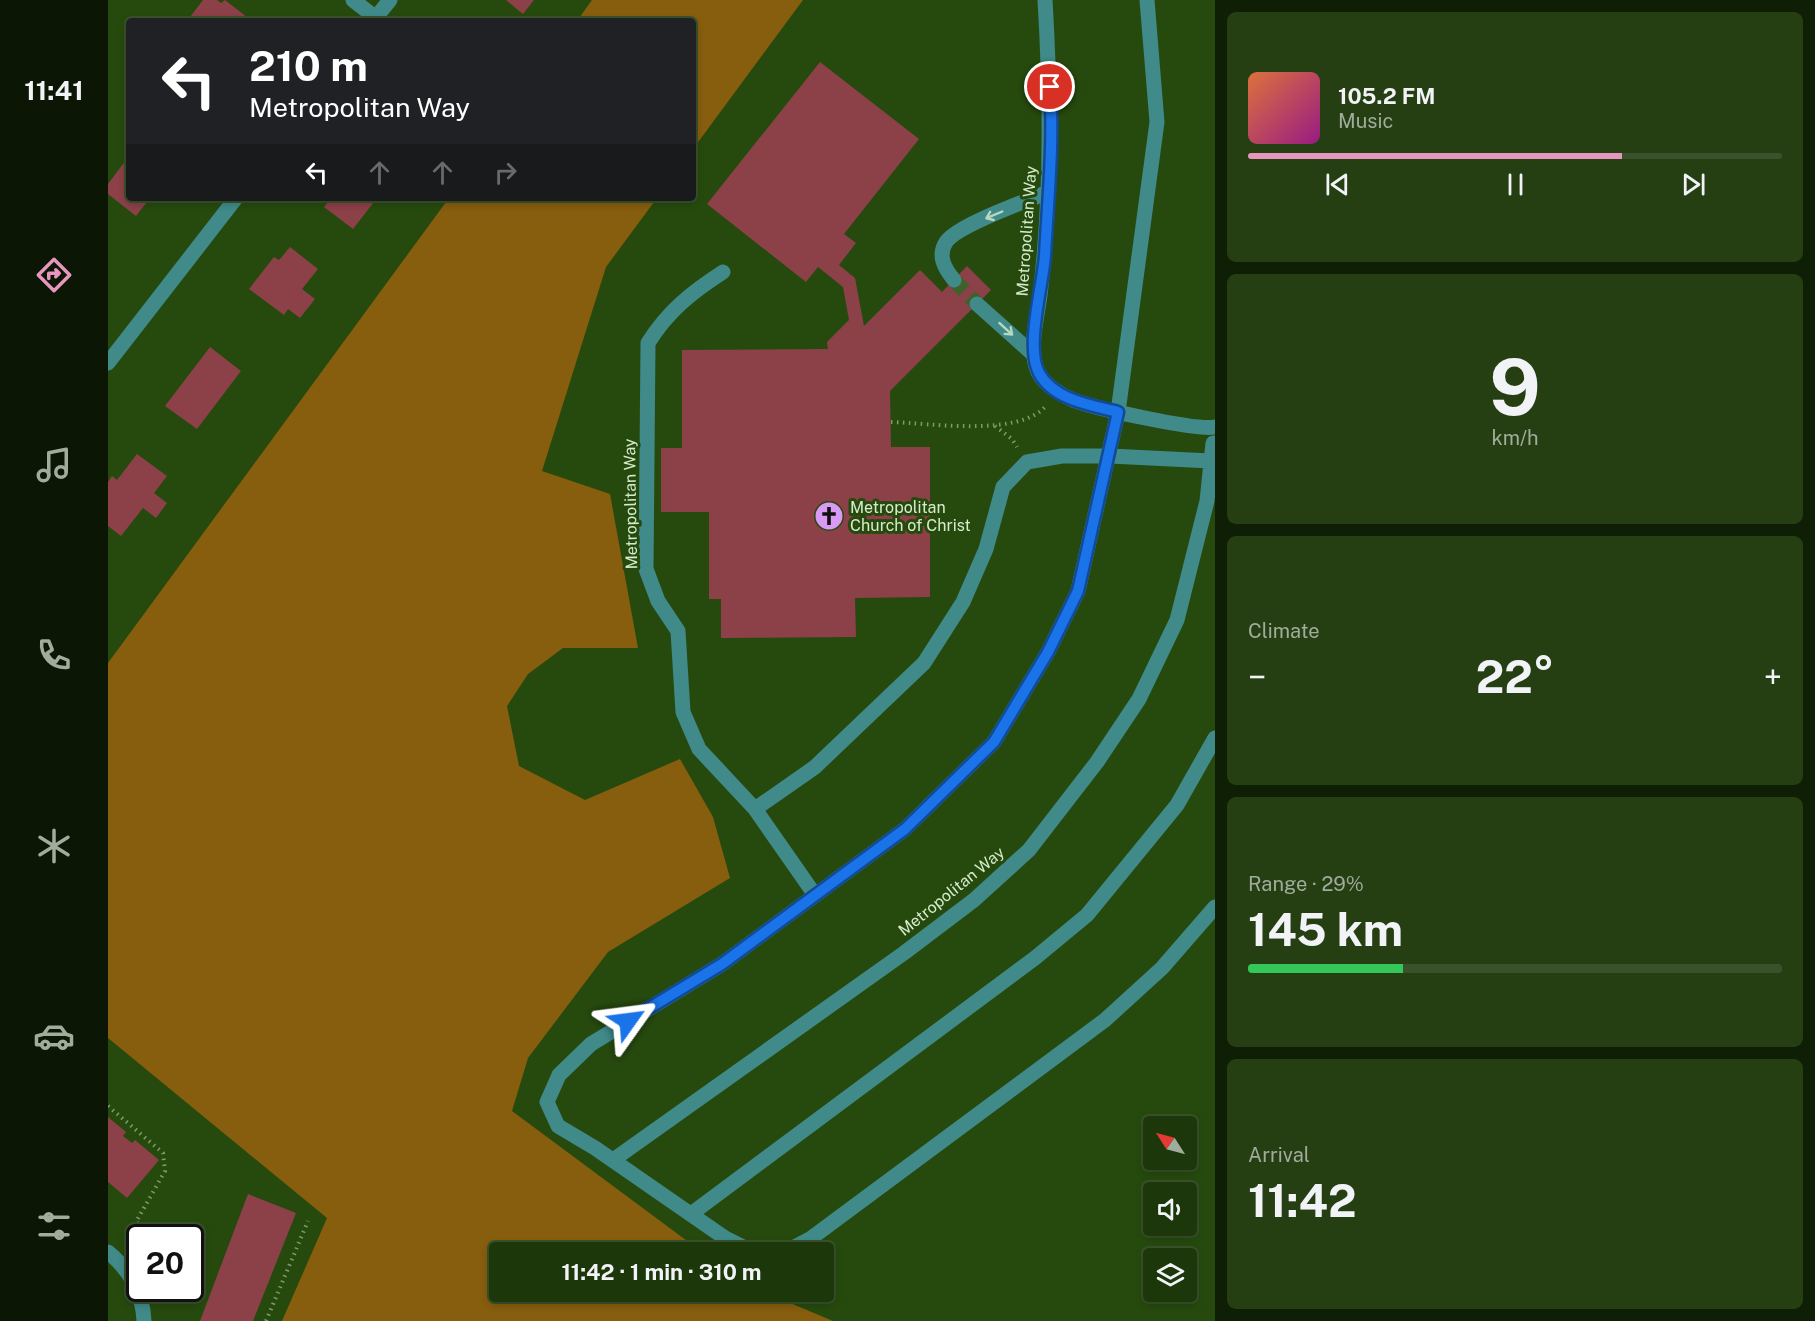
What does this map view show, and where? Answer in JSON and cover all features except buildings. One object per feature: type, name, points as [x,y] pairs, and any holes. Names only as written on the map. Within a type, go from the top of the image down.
[{"type":"street","points":[[353,0],[373,18]]},
{"type":"street","points":[[375,18],[390,0]]},
{"type":"street","name":"Metropolitan Way","points":[[613,1160],[904,953],[974,900],[1029,850],[1097,762],[1139,699],[1177,620],[1207,501],[1214,436],[1074,400],[1052,389],[1038,372],[1034,355],[1045,258],[1052,108],[1045,0]]},
{"type":"street","points":[[737,1242],[558,1126],[547,1102],[559,1075],[591,1044],[722,964],[905,829],[994,742],[1048,652],[1078,591],[1118,412],[1157,122],[1147,0]]},
{"type":"street","points":[[954,280],[943,266],[942,255],[946,241],[960,230],[1048,192]]},
{"type":"street","points":[[108,363],[234,201]]},
{"type":"street","name":"Metropolitan Way","points":[[723,272],[692,292],[664,318],[648,343],[646,569],[658,601],[678,631],[683,712],[699,748],[755,809],[815,895]]},
{"type":"street","points":[[977,304],[1034,355]]},
{"type":"street","points":[[755,809],[815,767],[924,663],[963,602],[986,549],[1003,487],[1027,462],[1062,456],[1211,461]]},
{"type":"street","points":[[691,1214],[1035,958],[1087,915],[1177,805],[1215,738]]},
{"type":"street","points":[[804,1242],[1105,1020],[1162,968],[1215,907]]},
{"type":"street","points":[[108,1252],[131,1276],[140,1293],[144,1321]]},
{"type":"path","points":[[891,422],[994,425],[1018,421],[1042,411],[1059,393]]},
{"type":"path","points":[[994,425],[1012,439],[1027,462]]},
{"type":"path","points":[[108,1106],[163,1152],[165,1171],[136,1222],[138,1224]]},
{"type":"path","points":[[266,1321],[308,1221]]},
{"type":"shaded area","points":[[592,0],[803,0],[696,145],[696,18],[579,18]]},
{"type":"shaded area","points":[[447,201],[655,201],[606,267],[542,471],[610,494],[638,648],[563,648],[528,674],[507,706],[519,766],[585,800],[680,759],[713,817],[730,878],[608,952],[528,1058],[512,1111],[689,1242],[489,1242],[489,1302],[788,1302],[833,1321],[282,1321],[327,1218],[108,1038],[108,663]]},
{"type":"tunnel","points":[[954,280],[977,304]]},
{"type":"place","name":"Metropolitan Church of Christ","points":[[829,516]]},
{"type":"route","points":[[628,1021],[722,964],[905,829],[994,742],[1048,652],[1078,591],[1118,412],[1074,400],[1052,389],[1038,372],[1034,355],[1045,258],[1052,108],[1050,87]]}]
